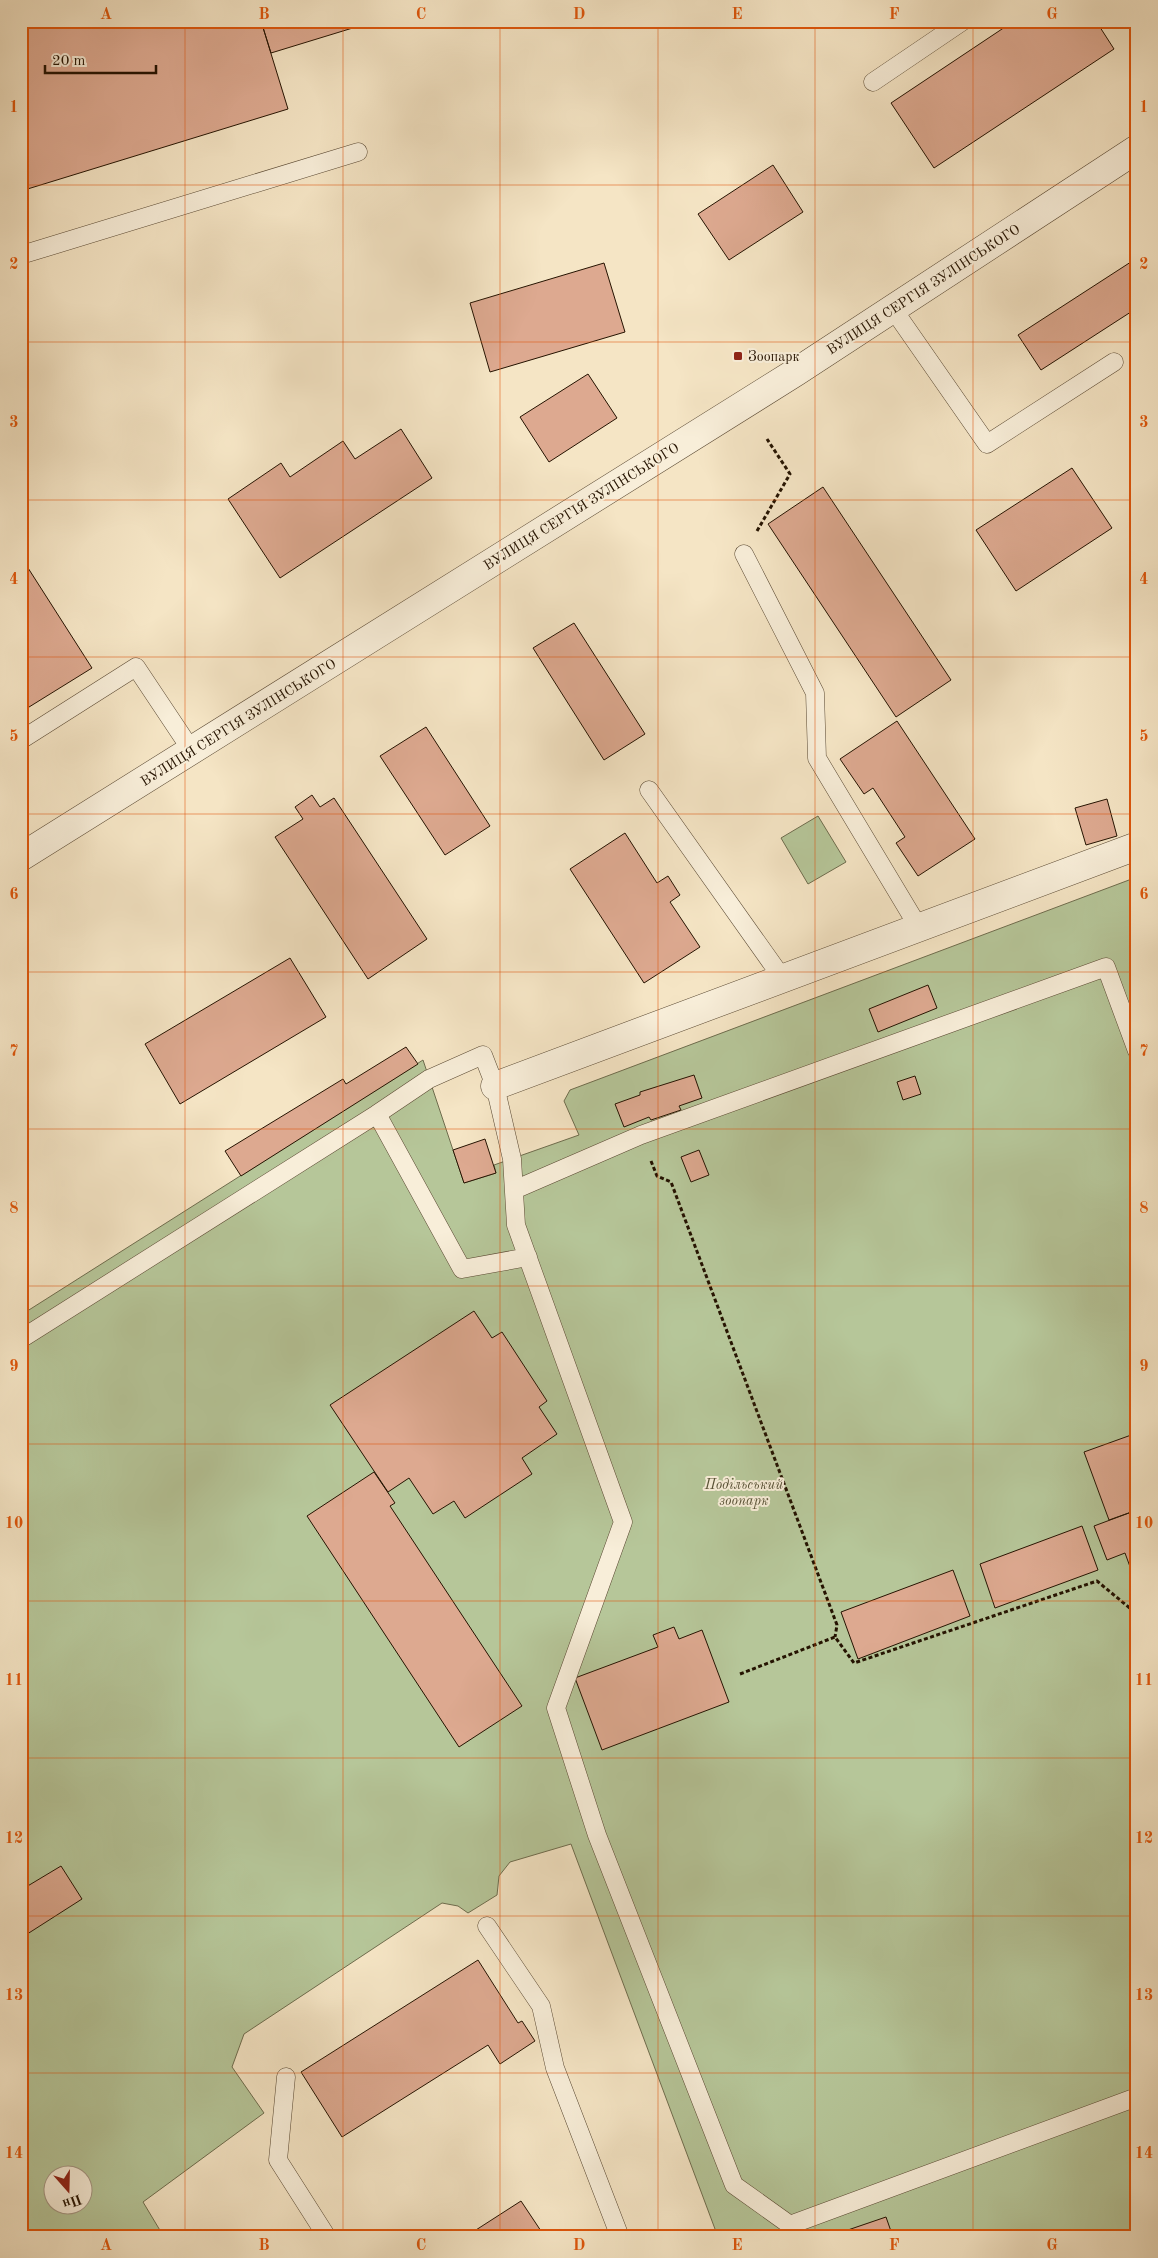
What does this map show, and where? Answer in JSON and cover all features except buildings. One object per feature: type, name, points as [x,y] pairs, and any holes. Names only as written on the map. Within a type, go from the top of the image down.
[{"type":"street","name":"ВУЛИЦЯ СЕРГІЯ ЗУЛІНСЬКОГО","points":[[21,857],[796,372],[1137,149]]},
{"type":"street","points":[[494,1086],[1137,846]]},
{"type":"lane","points":[[872,82],[963,21]]},
{"type":"lane","points":[[21,255],[358,152]]},
{"type":"lane","points":[[893,309],[987,444],[1114,362]]},
{"type":"lane","points":[[744,554],[815,693],[817,758],[919,928]]},
{"type":"lane","points":[[21,740],[136,667],[192,750]]},
{"type":"lane","points":[[649,790],[783,978]]},
{"type":"lane","points":[[514,1190],[641,1135],[1106,967],[1137,1051]]},
{"type":"lane","points":[[21,1338],[430,1079],[484,1055],[494,1086],[512,1158],[516,1225],[623,1522],[556,1708],[597,1835],[734,2185],[790,2226],[1137,2097]]},
{"type":"lane","points":[[377,1114],[462,1269],[528,1257]]},
{"type":"lane","points":[[487,1926],[541,2006],[555,2068],[620,2237]]},
{"type":"lane","points":[[286,2077],[278,2160],[327,2237]]},
{"type":"path","points":[[744,554],[790,474],[767,439]]},
{"type":"path","points":[[641,1135],[657,1176],[671,1182],[837,1625],[835,1637],[854,1662],[1097,1581],[1137,1614]]},
{"type":"path","points":[[740,1674],[835,1637]]},
{"type":"green space","points":[[818,816],[846,862],[808,884],[781,838]]},
{"type":"green space","name":"Подільський зоопарк","points":[[1137,877],[1137,2237],[718,2237],[571,1844],[510,1862],[499,1876],[497,1895],[468,1913],[458,1906],[442,1903],[244,2034],[232,2067],[264,2113],[143,2202],[164,2237],[21,2237],[21,1315],[423,1060],[464,1183],[496,1173],[494,1165],[579,1135],[564,1101],[570,1090]]},
{"type":"place","name":"Зоопарк","points":[[738,356]]}]
